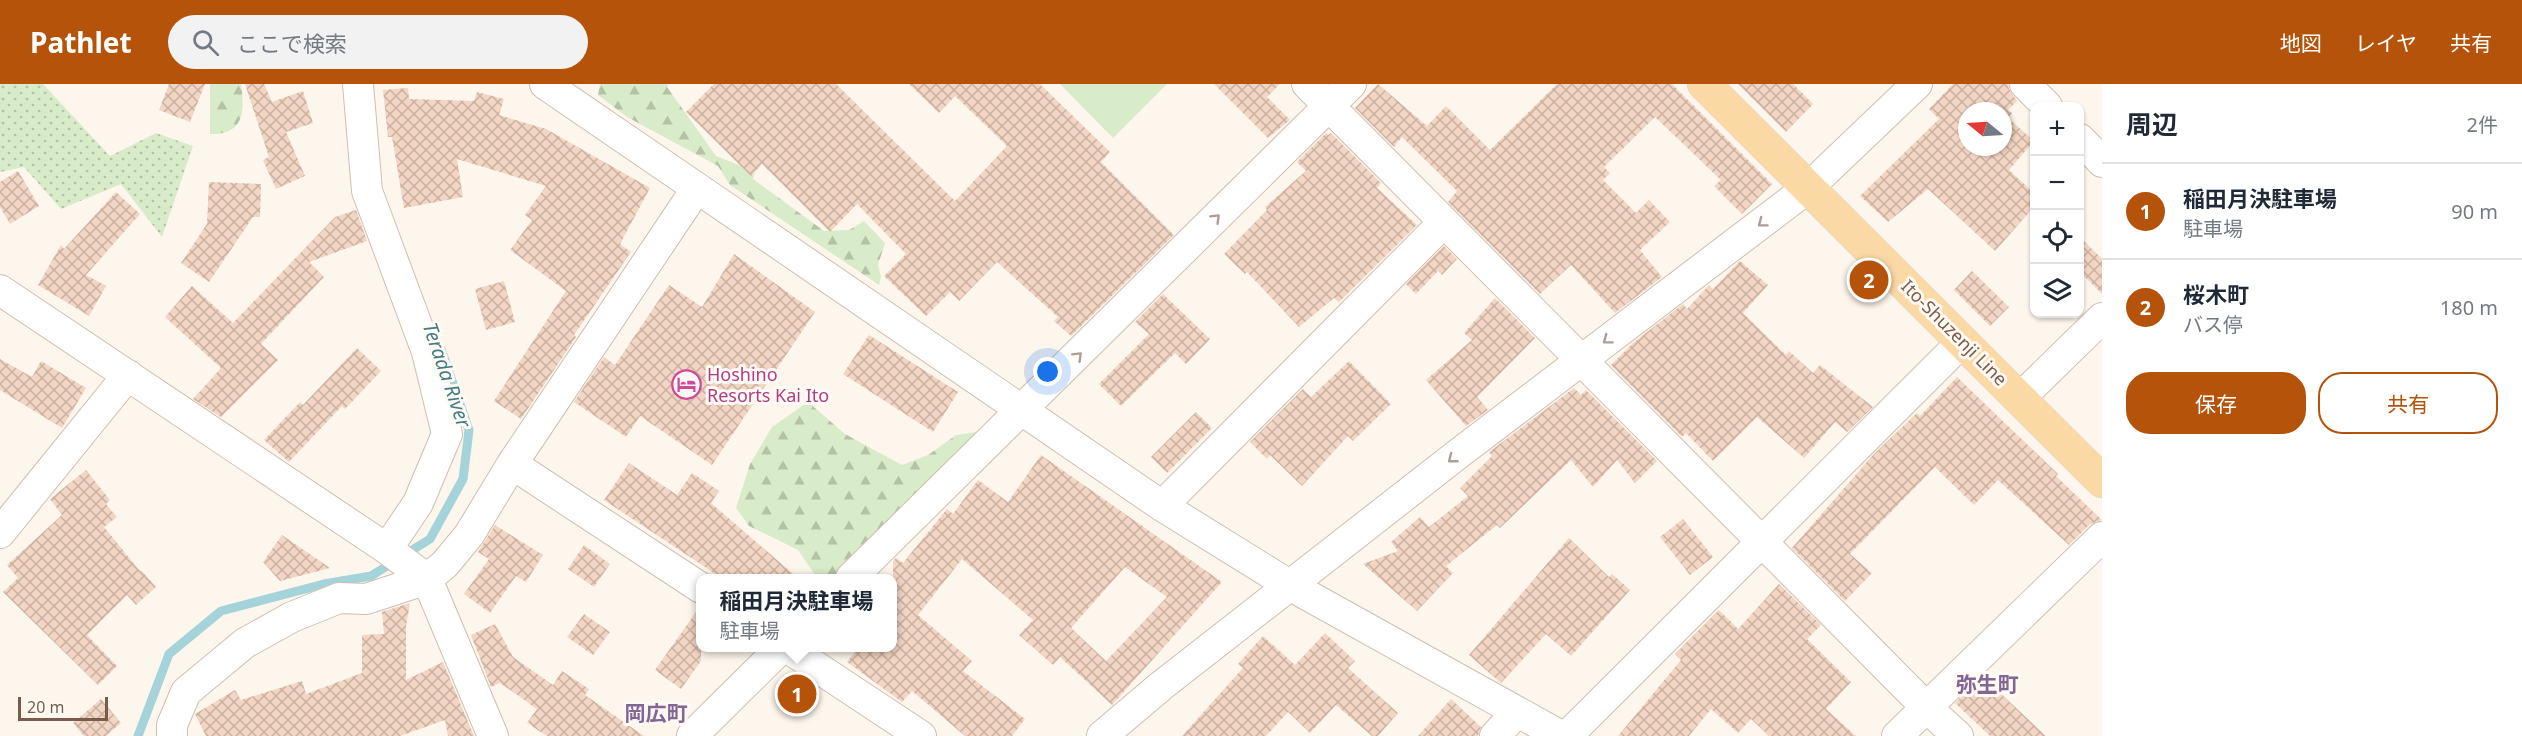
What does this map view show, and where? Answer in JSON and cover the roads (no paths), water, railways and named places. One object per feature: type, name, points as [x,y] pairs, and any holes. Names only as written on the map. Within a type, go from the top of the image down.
[{"type":"main road","name":"Ito-Shuzenji Line","points":[[1704,84],[2102,481]]},
{"type":"street","points":[[358,84],[367,191],[427,352],[447,434],[418,503],[387,549]]},
{"type":"street","points":[[1307,84],[1926,707],[1958,736]]},
{"type":"street","points":[[856,574],[1352,84]]},
{"type":"street","points":[[1102,736],[1582,359],[1809,187],[1917,84]]},
{"type":"street","points":[[2025,84],[2043,102]]},
{"type":"street","points":[[559,88],[697,188],[1162,506],[1291,586],[1561,736]]},
{"type":"street","points":[[2084,144],[2102,162]]},
{"type":"street","points":[[172,736],[172,725],[186,692],[245,643],[292,617],[339,598],[366,599],[426,579],[458,551],[512,464],[697,188]]},
{"type":"street","points":[[1162,506],[1444,222]]},
{"type":"street","points":[[0,290],[387,549],[426,579],[493,736]]},
{"type":"street","points":[[2019,399],[2102,318]]},
{"type":"street","points":[[1567,736],[1963,341]]},
{"type":"street","points":[[0,533],[128,375]]},
{"type":"street","points":[[512,464],[696,585]]},
{"type":"street","points":[[1897,736],[2102,537]]},
{"type":"street","points":[[692,736],[777,652]]},
{"type":"street","points":[[794,652],[921,736]]},
{"type":"street","points":[[1495,736],[1516,713]]},
{"type":"waterway","name":"Terada River","points":[[138,736],[169,654],[221,611],[324,584],[371,576],[430,539],[463,479],[469,430],[441,349]]},
{"type":"place","name":"桜木町","points":[[1869,280]]},
{"type":"place","name":"Hoshino Resorts Kai Ito","points":[[686,385]]},
{"type":"place","name":"稲田月決駐車場","points":[[797,694]]},
{"type":"district","name":"弥生町","points":[[1987,685]]},
{"type":"district","name":"岡広町","points":[[656,714]]}]
